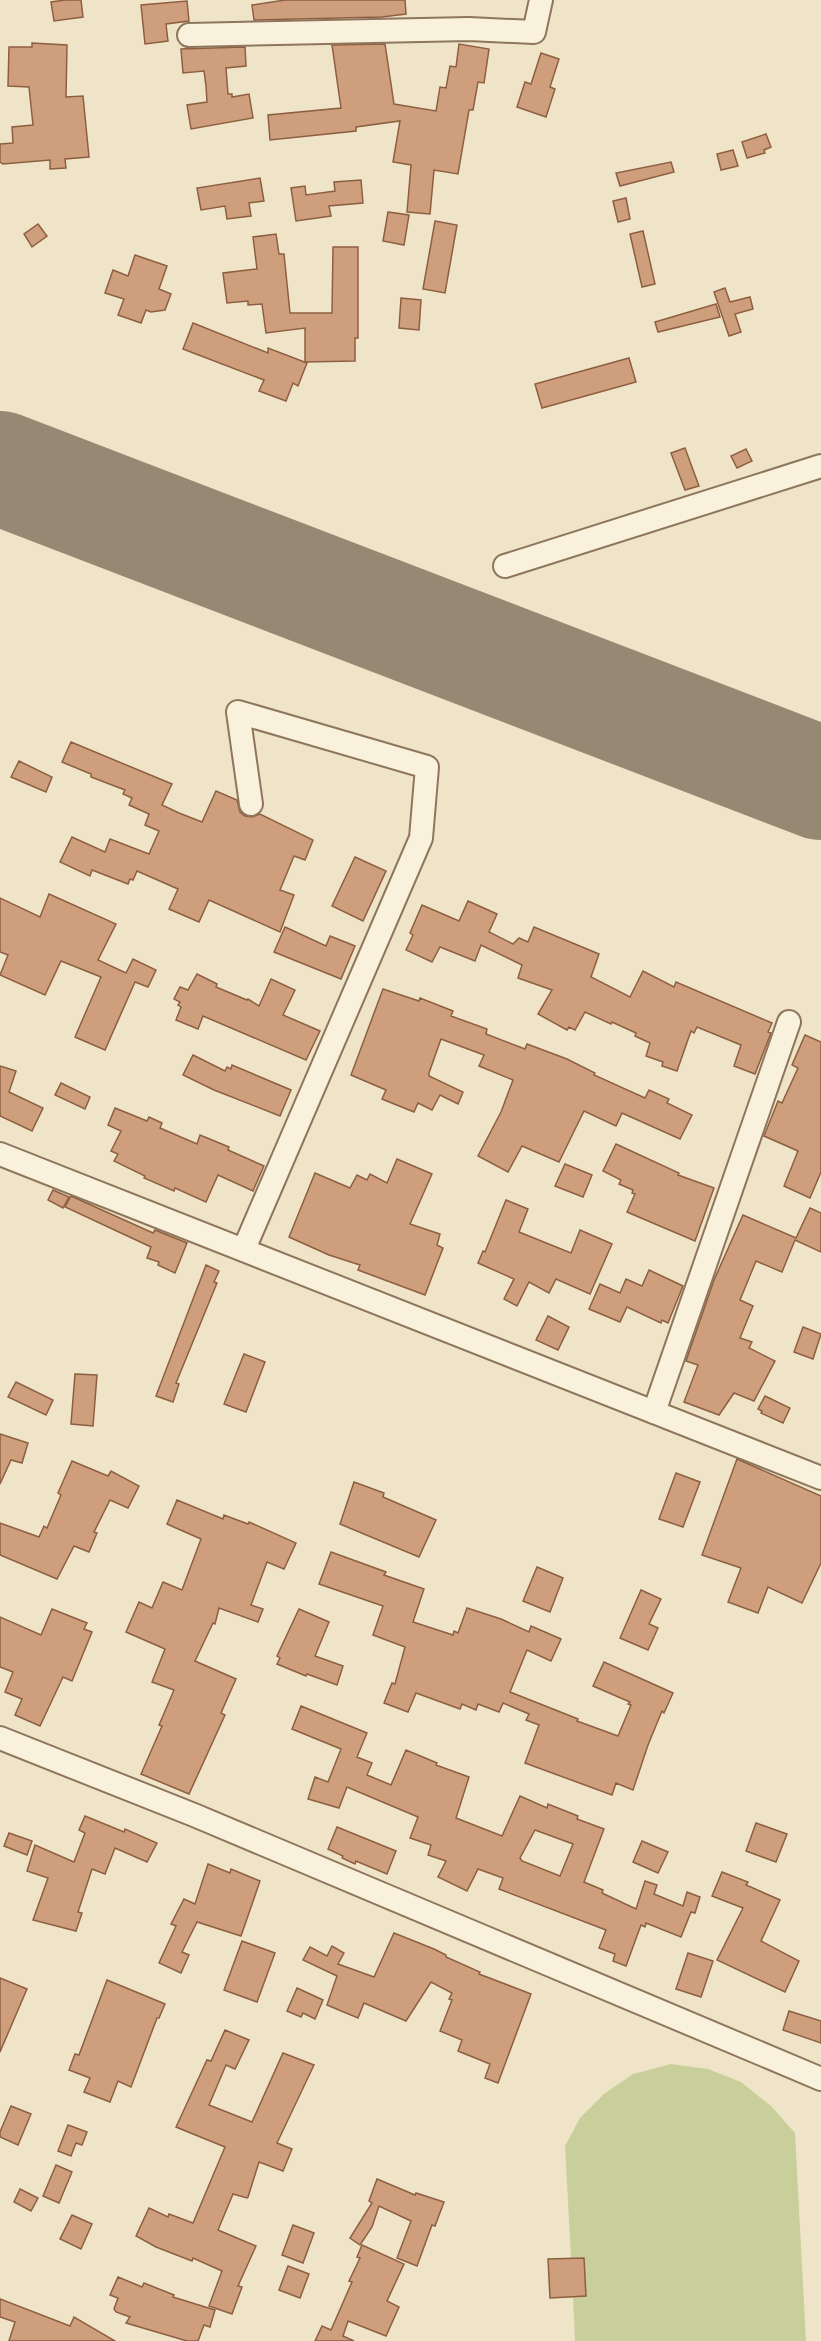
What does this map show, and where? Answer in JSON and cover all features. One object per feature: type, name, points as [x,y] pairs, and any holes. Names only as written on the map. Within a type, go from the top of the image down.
[{"type":"street","points":[[189,35],[469,29],[534,32],[541,0]]},
{"type":"street","points":[[505,566],[821,466]]},
{"type":"street","points":[[244,1250],[421,838],[427,767],[238,712],[251,804]]},
{"type":"street","points":[[654,1412],[789,1022]]},
{"type":"street","points":[[0,1154],[821,1478]]},
{"type":"street","points":[[0,1738],[194,1815],[821,2079]]},
{"type":"green space","points":[[671,2064],[708,2069],[741,2082],[771,2106],[795,2133],[806,2341],[575,2341],[573,2297],[586,2296],[584,2258],[571,2258],[565,2146],[580,2118],[604,2094],[633,2074]]},
{"type":"building","points":[[81,0],[83,17],[54,21],[51,2]]},
{"type":"building","points":[[285,0],[405,0],[406,14],[382,17],[254,20],[252,5]]},
{"type":"building","points":[[187,1],[189,21],[166,24],[168,41],[145,44],[141,5]]},
{"type":"building","points":[[32,43],[67,45],[66,97],[83,96],[89,157],[65,159],[66,168],[50,169],[50,160],[3,164],[0,162],[0,144],[13,143],[12,127],[33,125],[29,87],[8,86],[9,47],[32,47]]},
{"type":"building","points":[[385,44],[394,104],[436,111],[440,87],[446,88],[450,66],[456,67],[459,44],[489,49],[484,83],[478,82],[473,110],[469,110],[458,174],[434,170],[430,214],[407,212],[411,165],[393,162],[400,121],[356,127],[356,131],[270,140],[268,115],[341,108],[332,45]]},
{"type":"building","points":[[245,47],[246,66],[226,68],[228,94],[232,94],[232,97],[249,94],[253,118],[191,129],[187,105],[207,102],[206,86],[204,71],[183,73],[181,49]]},
{"type":"building","points":[[541,53],[559,59],[550,87],[555,89],[546,117],[517,107],[525,82],[531,84]]},
{"type":"building","points":[[766,134],[771,147],[764,150],[765,153],[747,158],[742,142]]},
{"type":"building","points":[[733,150],[738,166],[721,170],[717,154]]},
{"type":"building","points":[[671,162],[674,172],[620,186],[616,173]]},
{"type":"building","points":[[260,178],[264,201],[249,203],[251,216],[227,219],[225,206],[201,210],[197,188]]},
{"type":"building","points":[[361,180],[363,203],[329,206],[331,216],[296,221],[291,188],[305,186],[306,195],[335,191],[334,182]]},
{"type":"building","points":[[626,198],[630,219],[618,222],[613,201]]},
{"type":"building","points":[[388,212],[409,215],[404,245],[383,241]]},
{"type":"building","points":[[435,221],[457,225],[445,293],[423,289]]},
{"type":"building","points":[[38,224],[47,236],[32,247],[24,234]]},
{"type":"building","points":[[643,231],[655,284],[642,287],[630,234]]},
{"type":"building","points":[[276,234],[279,254],[284,254],[290,313],[332,313],[333,247],[358,247],[358,338],[355,338],[355,361],[305,362],[305,328],[266,333],[262,304],[248,305],[248,301],[227,303],[223,273],[257,269],[253,237]]},
{"type":"building","points":[[135,255],[167,266],[159,289],[171,294],[165,310],[151,312],[146,310],[141,323],[118,315],[124,299],[105,293],[113,270],[128,276]]},
{"type":"building","points":[[725,288],[730,302],[750,297],[753,309],[735,314],[741,332],[729,336],[714,292]]},
{"type":"building","points":[[401,298],[421,300],[419,330],[399,328]]},
{"type":"building","points":[[716,304],[720,317],[658,332],[655,322]]},
{"type":"building","points":[[193,323],[268,353],[268,348],[307,363],[298,386],[293,383],[286,401],[259,391],[264,380],[183,349]]},
{"type":"building","points":[[629,358],[636,382],[542,408],[535,384]]},
{"type":"building","points":[[685,448],[699,486],[685,490],[671,453]]},
{"type":"building","points":[[746,449],[752,461],[737,468],[731,456]]},
{"type":"building","points":[[71,742],[172,784],[162,805],[179,813],[202,822],[216,791],[237,800],[240,812],[245,816],[252,817],[260,814],[313,840],[305,860],[294,856],[280,890],[294,895],[280,932],[209,900],[199,922],[169,909],[178,889],[137,871],[133,880],[130,879],[128,884],[92,870],[90,876],[60,862],[72,837],[105,852],[110,839],[149,854],[159,831],[145,825],[149,814],[129,805],[132,798],[123,794],[125,790],[91,777],[91,774],[62,762]]},
{"type":"building","points":[[19,761],[52,777],[46,792],[11,777]]},
{"type":"building","points":[[355,857],[386,871],[363,921],[332,906]]},
{"type":"building","points":[[49,894],[116,924],[98,960],[126,973],[133,959],[156,970],[148,987],[135,982],[105,1050],[75,1037],[101,977],[61,961],[45,995],[0,975],[8,955],[0,952],[0,898],[40,917]]},
{"type":"building","points":[[468,901],[497,914],[489,932],[513,944],[519,938],[528,942],[534,927],[599,954],[591,977],[630,997],[643,971],[674,987],[676,982],[772,1023],[768,1032],[771,1033],[755,1074],[734,1066],[741,1045],[697,1027],[694,1033],[691,1031],[677,1071],[662,1066],[663,1062],[646,1056],[650,1043],[635,1036],[636,1033],[612,1022],[611,1024],[585,1012],[575,1030],[569,1027],[567,1030],[538,1014],[552,990],[518,978],[522,965],[481,945],[475,961],[440,947],[432,962],[406,950],[413,935],[410,933],[422,905],[459,921]]},
{"type":"building","points":[[285,927],[326,946],[330,936],[355,946],[341,979],[274,952]]},
{"type":"building","points":[[197,974],[217,984],[216,987],[248,999],[259,1006],[271,979],[295,990],[283,1015],[320,1031],[306,1060],[203,1016],[198,1029],[176,1020],[181,1007],[178,1005],[180,1002],[174,999],[180,987],[188,990]]},
{"type":"building","points":[[383,989],[419,1001],[420,998],[453,1011],[451,1016],[487,1029],[486,1034],[525,1049],[527,1044],[567,1059],[595,1073],[594,1075],[645,1098],[649,1090],[669,1099],[667,1103],[692,1115],[680,1139],[622,1113],[616,1126],[584,1111],[559,1162],[522,1146],[508,1172],[478,1156],[501,1112],[513,1080],[479,1066],[484,1055],[441,1039],[429,1076],[463,1092],[458,1104],[440,1095],[432,1110],[418,1103],[414,1112],[382,1099],[386,1090],[351,1075]]},
{"type":"building","points":[[805,1035],[821,1042],[821,1172],[810,1198],[784,1186],[798,1151],[764,1136],[778,1101],[782,1103],[798,1068],[792,1065]]},
{"type":"building","points":[[193,1055],[225,1071],[227,1067],[231,1069],[232,1065],[291,1090],[280,1116],[183,1075]]},
{"type":"building","points":[[0,1066],[16,1071],[9,1092],[43,1108],[32,1131],[0,1116]]},
{"type":"building","points":[[61,1083],[90,1097],[85,1109],[55,1095]]},
{"type":"building","points":[[115,1108],[147,1121],[149,1117],[162,1123],[160,1128],[197,1144],[200,1135],[229,1147],[228,1150],[264,1166],[253,1191],[218,1175],[206,1202],[175,1188],[174,1191],[144,1178],[145,1176],[114,1161],[118,1154],[111,1151],[121,1131],[108,1125]]},
{"type":"building","points":[[616,1144],[679,1173],[678,1175],[714,1188],[695,1241],[627,1212],[635,1194],[632,1193],[633,1190],[619,1184],[621,1180],[603,1171]]},
{"type":"building","points":[[397,1159],[432,1174],[410,1224],[440,1234],[437,1245],[443,1248],[425,1295],[358,1270],[360,1265],[329,1255],[289,1237],[315,1173],[350,1188],[357,1175],[367,1180],[370,1174],[387,1183]]},
{"type":"building","points":[[565,1164],[592,1175],[583,1197],[555,1186]]},
{"type":"building","points":[[53,1190],[69,1197],[63,1208],[48,1200]]},
{"type":"building","points":[[71,1196],[153,1233],[155,1230],[187,1243],[175,1273],[158,1265],[159,1262],[147,1258],[151,1247],[65,1207]]},
{"type":"building","points":[[506,1200],[528,1209],[519,1232],[571,1253],[580,1230],[612,1244],[590,1294],[556,1279],[549,1293],[529,1282],[517,1306],[504,1299],[514,1279],[478,1263],[483,1251],[485,1252]]},
{"type":"building","points":[[810,1208],[821,1213],[821,1252],[795,1240],[782,1272],[756,1261],[740,1300],[753,1306],[740,1338],[752,1342],[749,1348],[775,1361],[754,1401],[734,1393],[719,1415],[684,1402],[698,1365],[686,1361],[714,1280],[743,1215],[796,1238]]},
{"type":"building","points":[[206,1265],[219,1271],[214,1282],[217,1283],[176,1383],[179,1384],[173,1402],[156,1396]]},
{"type":"building","points":[[649,1270],[683,1286],[668,1323],[662,1320],[661,1323],[627,1307],[620,1322],[589,1309],[600,1284],[620,1293],[626,1279],[642,1286]]},
{"type":"building","points":[[548,1316],[569,1327],[558,1350],[536,1340]]},
{"type":"building","points":[[803,1327],[821,1334],[813,1359],[794,1352]]},
{"type":"building","points":[[244,1354],[265,1362],[246,1412],[224,1404]]},
{"type":"building","points":[[75,1374],[97,1375],[93,1426],[71,1424]]},
{"type":"building","points":[[16,1382],[53,1400],[46,1415],[8,1397]]},
{"type":"building","points":[[765,1396],[790,1408],[783,1423],[761,1413],[762,1411],[758,1409]]},
{"type":"building","points":[[0,1434],[28,1443],[22,1463],[11,1460],[0,1484]]},
{"type":"building","points":[[737,1459],[821,1496],[821,1563],[802,1603],[768,1587],[758,1613],[728,1602],[741,1568],[702,1555]]},
{"type":"building","points":[[72,1461],[108,1476],[111,1471],[139,1486],[128,1508],[110,1500],[94,1532],[97,1533],[89,1552],[74,1546],[57,1579],[0,1555],[0,1523],[39,1537],[44,1526],[47,1528],[61,1495],[58,1493]]},
{"type":"building","points":[[676,1473],[700,1482],[683,1527],[659,1519]]},
{"type":"building","points":[[354,1482],[384,1493],[383,1497],[436,1520],[419,1557],[340,1524]]},
{"type":"building","points":[[177,1500],[223,1519],[224,1515],[248,1524],[249,1522],[296,1543],[284,1569],[267,1562],[251,1605],[263,1609],[258,1622],[219,1608],[215,1624],[213,1623],[195,1661],[236,1679],[221,1713],[225,1715],[189,1794],[141,1774],[162,1726],[159,1725],[174,1690],[152,1682],[165,1649],[126,1632],[139,1602],[152,1608],[163,1582],[182,1590],[201,1539],[167,1524]]},
{"type":"building","points":[[331,1552],[424,1589],[413,1622],[453,1635],[454,1631],[458,1633],[467,1608],[501,1619],[529,1632],[531,1626],[561,1639],[551,1661],[527,1650],[510,1692],[578,1719],[577,1721],[618,1736],[631,1705],[628,1704],[630,1702],[593,1686],[604,1662],[673,1693],[664,1713],[662,1711],[633,1790],[616,1783],[612,1795],[525,1763],[539,1725],[526,1720],[529,1714],[503,1703],[499,1712],[478,1704],[476,1710],[462,1704],[460,1709],[416,1693],[408,1712],[384,1703],[392,1683],[395,1684],[405,1647],[373,1635],[383,1606],[319,1584]]},
{"type":"building","points":[[537,1567],[563,1578],[550,1612],[523,1601]]},
{"type":"building","points":[[641,1590],[661,1599],[649,1624],[658,1628],[648,1650],[620,1638]]},
{"type":"building","points":[[52,1609],[87,1623],[84,1629],[92,1632],[72,1681],[63,1677],[40,1726],[15,1715],[22,1699],[5,1692],[13,1672],[0,1667],[0,1617],[41,1635]]},
{"type":"building","points":[[299,1609],[329,1622],[315,1656],[343,1666],[337,1685],[277,1664],[280,1658],[277,1656]]},
{"type":"building","points":[[301,1706],[367,1733],[357,1757],[372,1763],[367,1775],[391,1785],[406,1750],[437,1763],[436,1765],[469,1777],[456,1818],[502,1836],[520,1796],[547,1808],[548,1804],[578,1816],[577,1819],[604,1829],[584,1882],[636,1909],[645,1881],[657,1885],[654,1894],[683,1906],[687,1892],[700,1897],[695,1913],[691,1912],[681,1937],[646,1923],[645,1927],[641,1925],[626,1966],[613,1961],[615,1954],[599,1948],[606,1930],[499,1889],[503,1878],[478,1869],[467,1891],[438,1877],[446,1861],[428,1855],[431,1845],[410,1838],[418,1817],[347,1787],[339,1808],[308,1799],[315,1777],[328,1782],[341,1749],[292,1729]],"holes":[[[535,1830],[573,1844],[560,1876],[522,1861],[520,1858]]]},
{"type":"building","points":[[85,1816],[124,1832],[125,1829],[157,1843],[147,1862],[115,1848],[105,1874],[92,1869],[78,1912],[82,1913],[76,1931],[33,1920],[48,1878],[27,1871],[35,1845],[74,1862],[85,1833],[79,1830]]},
{"type":"building","points":[[756,1823],[787,1834],[776,1862],[746,1851]]},
{"type":"building","points":[[337,1827],[396,1851],[387,1874],[356,1861],[355,1864],[328,1849]]},
{"type":"building","points":[[9,1833],[32,1841],[27,1855],[4,1846]]},
{"type":"building","points":[[642,1841],[668,1852],[658,1873],[633,1862]]},
{"type":"building","points":[[208,1864],[230,1873],[231,1869],[260,1881],[241,1936],[197,1922],[182,1952],[189,1955],[181,1973],[159,1963],[176,1926],[171,1924],[184,1899],[195,1904]]},
{"type":"building","points":[[722,1872],[748,1882],[746,1885],[780,1900],[761,1941],[799,1961],[785,1992],[717,1960],[743,1908],[712,1896]]},
{"type":"building","points":[[394,1933],[434,1949],[480,1972],[479,1974],[531,1994],[498,2083],[485,2078],[490,2064],[458,2051],[462,2040],[440,2031],[452,2000],[449,1999],[452,1993],[431,1982],[406,2021],[364,2003],[358,2018],[327,2005],[337,1976],[303,1960],[310,1947],[327,1956],[332,1946],[344,1953],[338,1964],[374,1977]]},
{"type":"building","points":[[242,1941],[275,1953],[257,2002],[224,1990]]},
{"type":"building","points":[[688,1953],[713,1961],[701,1997],[676,1989]]},
{"type":"building","points":[[0,1978],[27,1989],[0,2052]]},
{"type":"building","points":[[107,1980],[165,2004],[157,2018],[131,2087],[118,2081],[110,2102],[84,2092],[90,2078],[69,2070],[75,2054],[79,2055]]},
{"type":"building","points":[[297,1988],[323,2000],[315,2019],[303,2013],[301,2017],[287,2011]]},
{"type":"building","points":[[789,2011],[821,2021],[821,2043],[783,2030]]},
{"type":"building","points":[[225,2030],[249,2040],[235,2069],[226,2065],[209,2105],[252,2122],[283,2053],[314,2065],[277,2143],[292,2149],[283,2171],[259,2162],[248,2197],[233,2194],[218,2230],[256,2246],[238,2286],[242,2287],[232,2314],[209,2306],[222,2271],[193,2258],[192,2261],[156,2247],[136,2236],[149,2208],[168,2217],[169,2214],[193,2223],[225,2147],[176,2127],[207,2060],[211,2061]]},
{"type":"building","points":[[11,2106],[31,2114],[18,2145],[0,2137]]},
{"type":"building","points":[[68,2125],[87,2132],[82,2145],[76,2143],[71,2156],[58,2151]]},
{"type":"building","points":[[56,2165],[72,2172],[59,2203],[43,2196]]},
{"type":"building","points":[[377,2179],[415,2195],[416,2193],[444,2202],[435,2226],[432,2225],[417,2266],[397,2258],[411,2221],[379,2206],[372,2227],[360,2245],[350,2238],[372,2203],[369,2201]]},
{"type":"building","points":[[20,2189],[38,2198],[31,2211],[14,2202]]},
{"type":"building","points":[[72,2215],[92,2224],[81,2249],[60,2239]]},
{"type":"building","points":[[293,2225],[314,2233],[303,2263],[282,2255]]},
{"type":"building","points":[[362,2245],[404,2264],[387,2301],[399,2307],[386,2336],[348,2321],[343,2336],[354,2341],[315,2341],[322,2326],[331,2330],[352,2282],[349,2281],[360,2258],[357,2257]]},
{"type":"building","points":[[584,2258],[586,2296],[550,2298],[548,2259]]},
{"type":"building","points":[[288,2266],[309,2274],[300,2298],[279,2290]]},
{"type":"building","points":[[118,2277],[142,2287],[144,2283],[174,2295],[173,2297],[215,2310],[210,2327],[204,2325],[198,2341],[187,2341],[126,2323],[130,2317],[116,2312],[114,2309],[118,2298],[110,2295]]},
{"type":"building","points":[[0,2299],[70,2326],[74,2317],[115,2341],[9,2341],[15,2322],[0,2317]]},
{"type":"runway","points":[[0,468],[821,783]]}]
